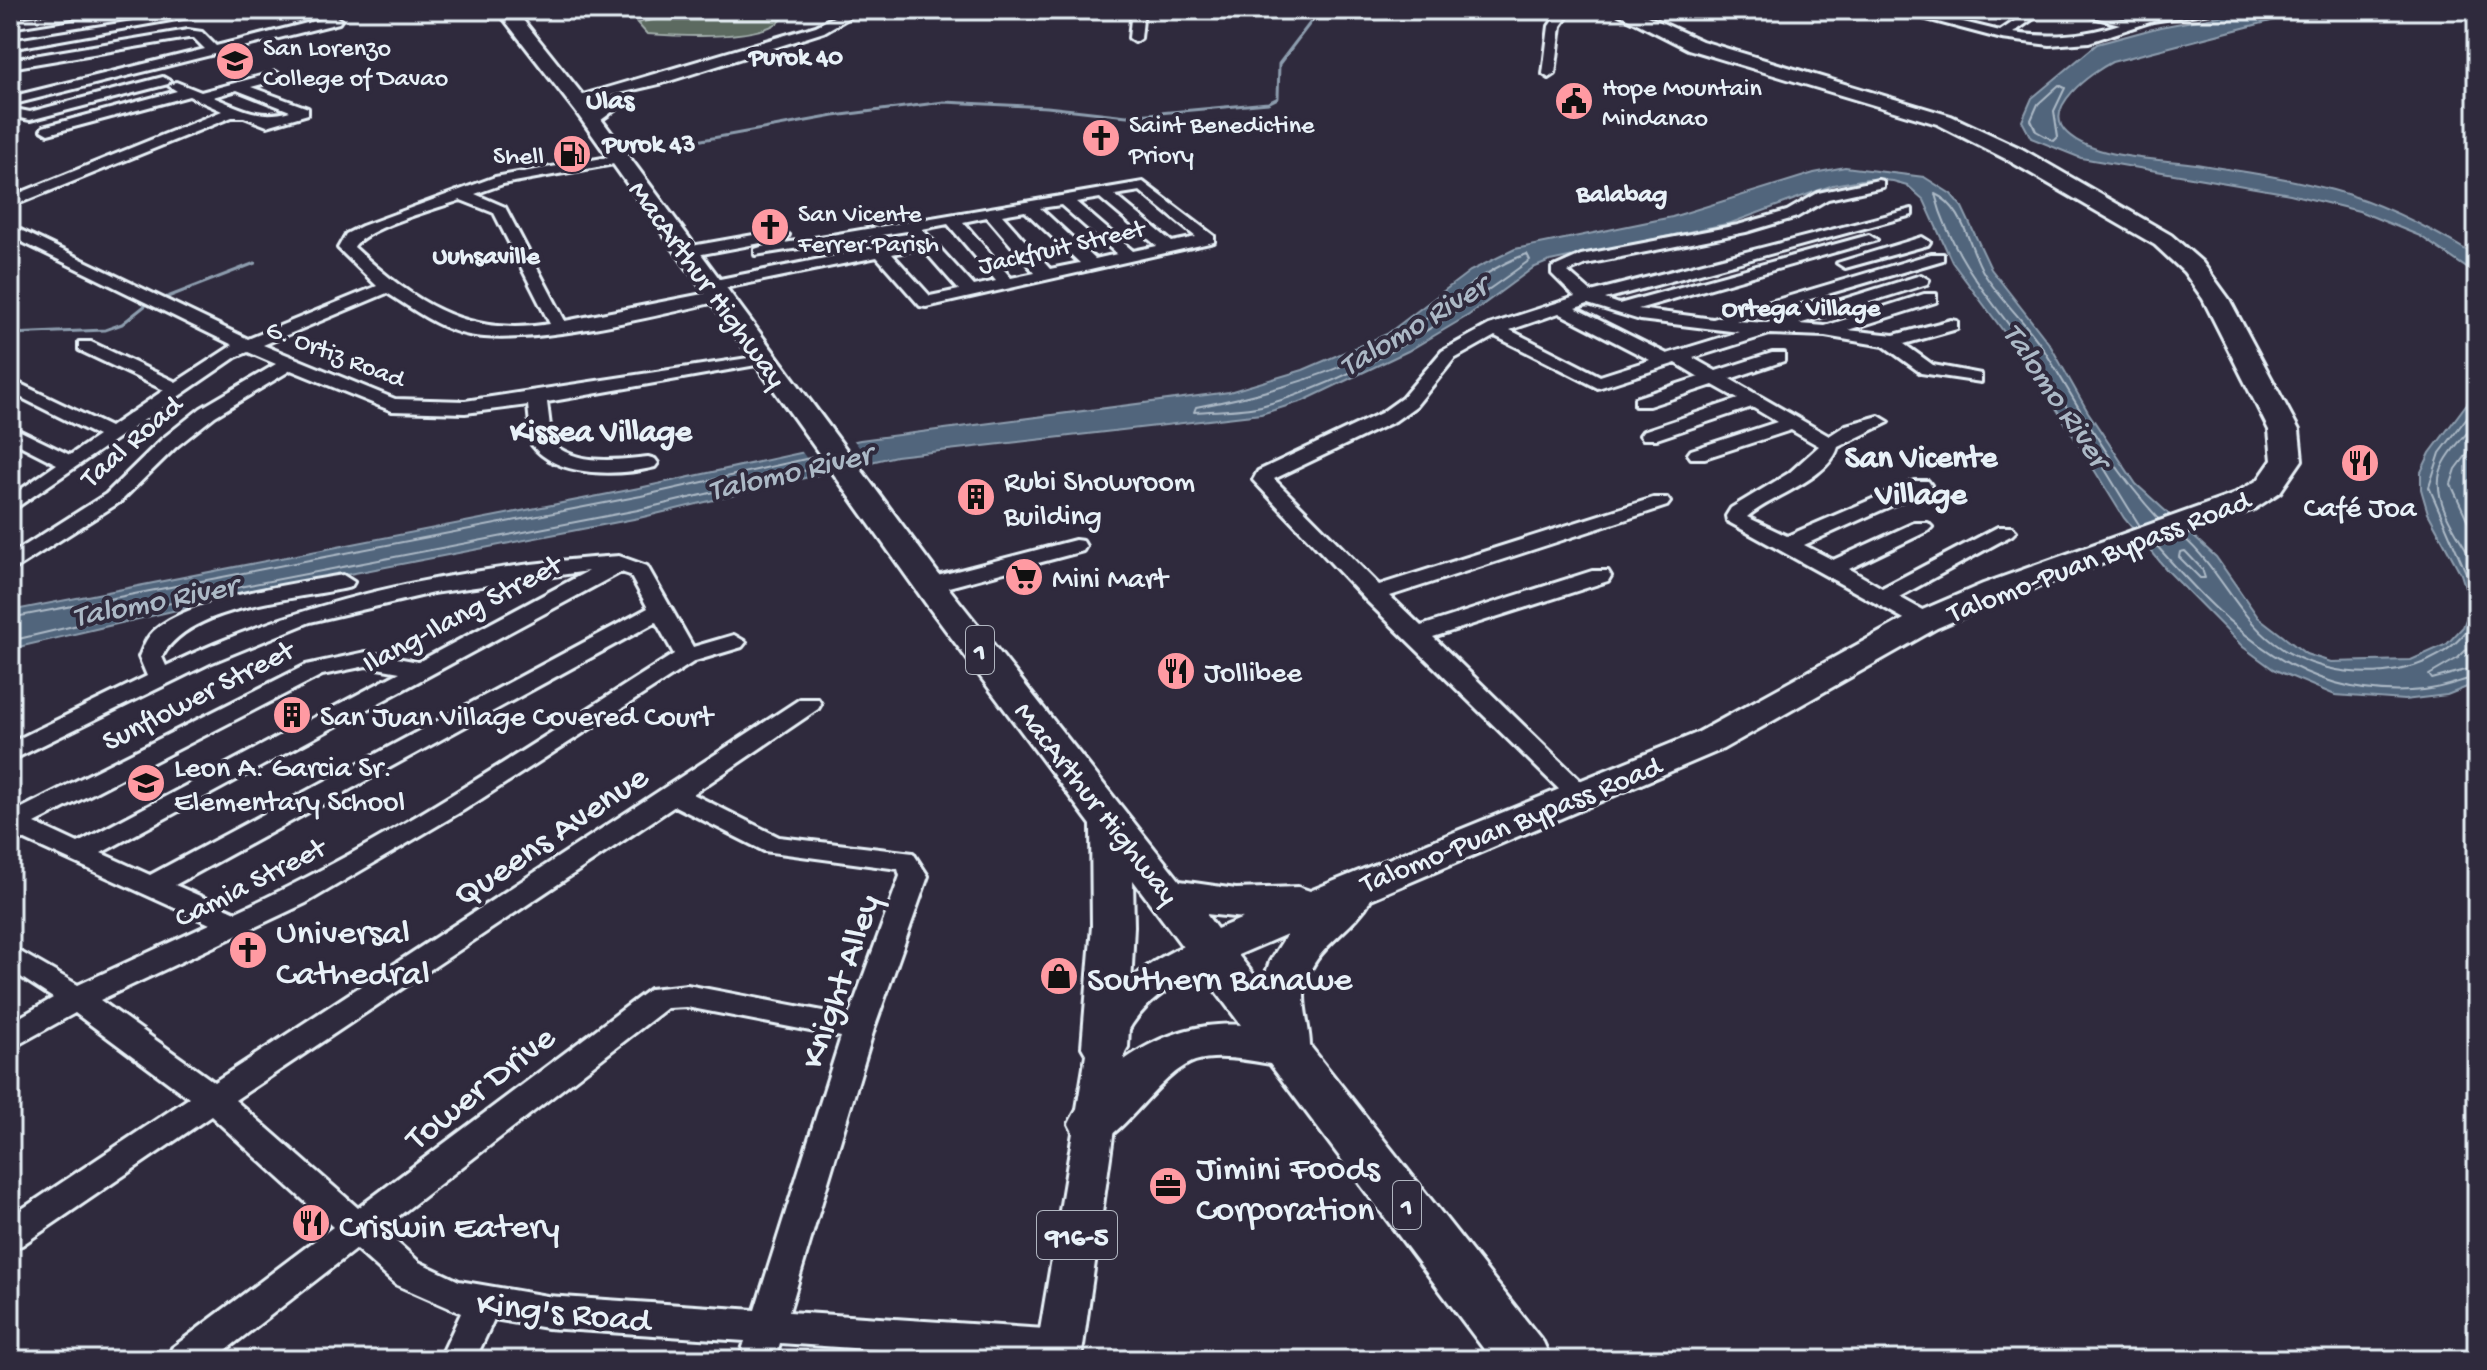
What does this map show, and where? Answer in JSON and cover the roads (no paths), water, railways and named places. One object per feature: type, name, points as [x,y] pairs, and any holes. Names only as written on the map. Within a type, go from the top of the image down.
[{"type":"highway","name":"MacArthur Highway","points":[[506,10],[584,109],[762,359],[930,585],[1211,949]]},
{"type":"highway","name":"Talomo-Puan Bypass Road","points":[[1211,949],[1710,741],[1925,621],[2243,502],[2269,486],[2281,472],[2287,445],[2274,405],[2216,299],[2179,253],[2134,222],[1971,132],[1915,110],[1695,45],[1620,10]]},
{"type":"highway","points":[[1105,1047],[1113,942],[1111,818]]},
{"type":"highway","points":[[1169,894],[1250,905],[1354,888]]},
{"type":"highway","points":[[1093,1124],[1144,1069],[1178,1047],[1201,1041],[1234,1040],[1289,1050],[1280,1000],[1287,965],[1354,888]]},
{"type":"highway","name":"1","points":[[1211,949],[1524,1360]]},
{"type":"main road","name":"916-5","points":[[1059,1353],[1105,1047],[1113,1023],[1132,999],[1162,975],[1211,949]]},
{"type":"street","points":[[42,20],[76,10]]},
{"type":"street","points":[[10,24],[115,10]]},
{"type":"street","points":[[10,45],[180,13],[221,10]]},
{"type":"street","points":[[1135,38],[1138,10]]},
{"type":"street","points":[[1549,74],[1555,26],[1566,10]]},
{"type":"street","points":[[1900,10],[2002,35],[2041,41],[2089,38],[2132,23],[2217,10]]},
{"type":"street","points":[[1935,20],[1948,10]]},
{"type":"street","points":[[2002,35],[2039,10]]},
{"type":"street","points":[[584,109],[721,60],[859,16]]},
{"type":"street","points":[[1967,27],[1984,16]]},
{"type":"street","points":[[2041,41],[2073,16],[2132,23]]},
{"type":"street","points":[[163,81],[164,76],[276,29],[335,20]]},
{"type":"street","points":[[10,64],[193,34],[215,56]]},
{"type":"street","points":[[83,51],[106,77]]},
{"type":"street","points":[[17,95],[215,56]]},
{"type":"street","points":[[638,72],[662,82]]},
{"type":"street","points":[[48,130],[276,76]]},
{"type":"street","points":[[10,112],[30,116],[163,81],[267,122],[303,111],[238,86]]},
{"type":"street","points":[[584,109],[624,98],[662,82]]},
{"type":"street","points":[[10,202],[238,113],[282,103]]},
{"type":"street","points":[[620,159],[511,177],[368,229],[347,243],[346,248],[388,287],[461,327],[509,333],[560,327],[925,243]]},
{"type":"street","points":[[1878,184],[1823,196],[1792,214],[1765,223],[1561,267],[1558,271],[1561,277],[1588,298],[1654,316],[1703,325],[1826,331],[1888,341],[1951,325]]},
{"type":"street","name":"Jackfruit Street","points":[[881,252],[926,302],[1208,239],[1143,186],[1103,193]]},
{"type":"street","points":[[761,252],[1103,193],[1169,248]]},
{"type":"street","points":[[461,194],[500,210],[560,327]]},
{"type":"street","points":[[686,252],[1012,195]]},
{"type":"street","points":[[1065,200],[1130,257]]},
{"type":"street","points":[[1028,206],[1092,265]]},
{"type":"street","points":[[991,212],[1046,275]]},
{"type":"street","points":[[952,219],[1007,284]]},
{"type":"street","points":[[1580,795],[1373,594],[1263,480],[1265,475],[1388,417],[1409,402],[1448,355],[1495,329],[1588,298],[1908,220],[1621,308]]},
{"type":"street","points":[[911,226],[970,292]]},
{"type":"street","name":"G. Ortiz Road","points":[[10,230],[247,345],[377,401],[407,407],[465,407],[537,398],[762,359]]},
{"type":"street","points":[[1654,316],[1922,242]]},
{"type":"street","points":[[1703,325],[1937,257]]},
{"type":"street","points":[[1495,329],[1598,382],[1921,280]]},
{"type":"street","points":[[10,506],[176,389],[247,345],[388,287]]},
{"type":"street","points":[[1826,331],[1930,298]]},
{"type":"street","points":[[1560,307],[1714,378],[1829,444]]},
{"type":"street","points":[[1633,342],[1675,320]]},
{"type":"street","points":[[1888,341],[1927,369],[1974,378]]},
{"type":"street","points":[[85,346],[176,389]]},
{"type":"street","points":[[1642,402],[1778,357]]},
{"type":"street","name":"Taal Road","points":[[10,565],[113,498],[169,443],[208,412],[290,363]]},
{"type":"street","points":[[10,385],[111,435]]},
{"type":"street","points":[[537,398],[542,445],[554,455],[597,464],[648,463]]},
{"type":"street","points":[[1650,435],[1755,400]]},
{"type":"street","points":[[1879,422],[1853,429],[1829,444],[1828,451],[1819,460],[1778,493],[1738,512],[1738,521],[1787,544],[1925,621]]},
{"type":"street","points":[[1698,454],[1794,423]]},
{"type":"street","points":[[10,432],[71,464]]},
{"type":"street","points":[[1787,544],[1921,485]]},
{"type":"street","points":[[1373,594],[1660,502]]},
{"type":"street","points":[[1832,569],[1921,527]]},
{"type":"street","points":[[1882,597],[2005,531]]},
{"type":"street","points":[[930,585],[1075,546]]},
{"type":"street","points":[[10,753],[252,635],[356,603],[433,586],[555,567],[619,563],[639,571],[687,656]]},
{"type":"street","name":"Ilang-Ilang Street","points":[[80,853],[619,563]]},
{"type":"street","points":[[1416,635],[1600,576]]},
{"type":"street","points":[[160,679],[149,667],[148,657],[156,643],[191,617],[227,606],[343,582]]},
{"type":"street","points":[[153,885],[663,609]]},
{"type":"street","name":"Camia Street","points":[[10,1037],[76,998],[238,925],[455,804],[687,656],[734,642]]},
{"type":"street","name":"Sunflower Street","points":[[11,823],[314,670],[342,660],[365,658],[399,662],[418,671]]},
{"type":"street","name":"Queens Avenue","points":[[10,1235],[212,1098],[509,907],[809,704]]},
{"type":"street","name":"Knight Alley","points":[[674,795],[774,845],[894,859],[909,864],[914,883],[859,1029],[757,1360]]},
{"type":"street","points":[[11,823],[238,925]]},
{"type":"street","name":"King's Road","points":[[10,956],[76,998],[212,1098],[407,1273],[454,1296],[547,1312],[768,1326],[1059,1353]]},
{"type":"street","name":"Tower Drive","points":[[185,1360],[660,997],[687,996],[859,1029]]},
{"type":"street","points":[[457,1360],[484,1303]]},
{"type":"water","points":[[2252,10],[2313,10],[2112,62],[2072,92],[2064,102],[2060,123],[2079,142],[2110,153],[2282,178],[2369,202],[2421,225],[2477,257],[2477,275],[2420,236],[2359,211],[2290,194],[2081,158],[2031,138],[2022,121],[2032,98],[2097,44],[2160,27]]},
{"type":"water","name":"Talomo River","points":[[1845,167],[1924,177],[1951,194],[1962,207],[1991,269],[2050,345],[2088,412],[2136,484],[2216,557],[2258,617],[2306,654],[2331,662],[2411,660],[2447,644],[2463,627],[2471,606],[2461,574],[2428,513],[2421,489],[2421,472],[2430,453],[2477,390],[2477,683],[2447,695],[2404,700],[2335,695],[2273,669],[2243,647],[2166,569],[2124,518],[2033,371],[1952,262],[1924,200],[1907,185],[1867,179],[1833,185],[1731,223],[1550,261],[1533,268],[1469,315],[1408,351],[1303,401],[1261,414],[896,456],[639,518],[241,595],[10,649],[10,611],[639,488],[860,440],[1229,392],[1303,370],[1387,334],[1470,271],[1515,249],[1672,217],[1814,173]]},
{"type":"waterway","points":[[647,150],[834,116],[944,102],[1047,107],[1127,116],[1268,103],[1278,98],[1279,64],[1320,10]]},
{"type":"waterway","points":[[165,298],[255,263]]},
{"type":"waterway","points":[[10,334],[105,330],[122,324],[146,305]]},
{"type":"place","name":"San Lorenzo College of Davao","points":[[235,61]]},
{"type":"place","name":"Hope Mountain Mindanao","points":[[1574,101]]},
{"type":"place","name":"Saint Benedictine Priory","points":[[1101,138]]},
{"type":"place","name":"Shell","points":[[572,154]]},
{"type":"place","name":"San Vicente Ferrer Parish","points":[[770,227]]},
{"type":"place","name":"Café Joa","points":[[2360,463]]},
{"type":"place","name":"Rubi Showroom Building","points":[[976,497]]},
{"type":"place","name":"Mini Mart","points":[[1024,577]]},
{"type":"place","name":"Jollibee","points":[[1176,671]]},
{"type":"place","name":"San Juan Village Covered Court","points":[[292,715]]},
{"type":"place","name":"Leon A. Garcia Sr. Elementary School","points":[[146,783]]},
{"type":"place","name":"Universal Cathedral","points":[[248,950]]},
{"type":"place","name":"Southern Banawe","points":[[1059,976]]},
{"type":"place","name":"Jimini Foods Corporation","points":[[1168,1186]]},
{"type":"place","name":"Criswin Eatery","points":[[311,1223]]},
{"type":"district","name":"Purok 40","points":[[796,55]]},
{"type":"district","name":"Ulas","points":[[610,98]]},
{"type":"district","name":"Purok 43","points":[[649,142]]},
{"type":"district","name":"Balabag","points":[[1622,192]]},
{"type":"district","name":"Uuhsaville","points":[[486,254]]},
{"type":"district","name":"Ortega Village","points":[[1801,306]]},
{"type":"district","name":"Kissea Village","points":[[601,429]]},
{"type":"district","name":"San Vicente Village","points":[[1921,474]]}]
